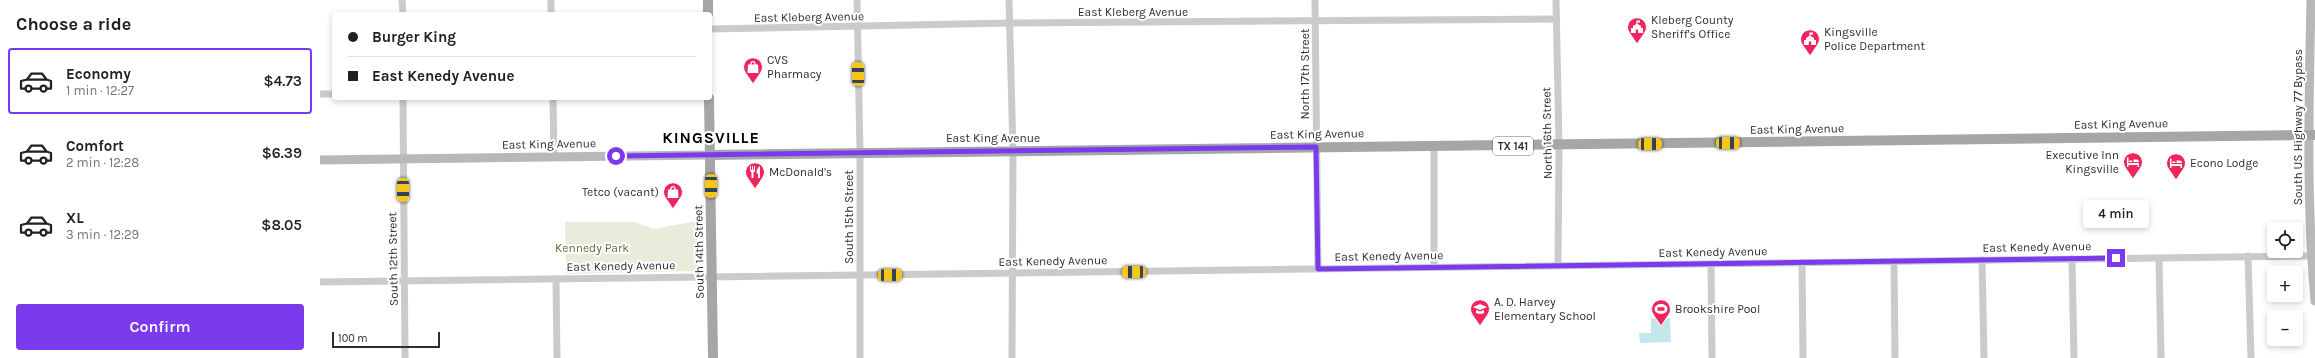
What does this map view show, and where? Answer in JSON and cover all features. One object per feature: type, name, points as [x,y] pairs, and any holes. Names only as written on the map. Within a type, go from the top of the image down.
[{"type":"main road","points":[[708,0],[708,12]]},
{"type":"main road","name":"South US Highway 77 Bypass","points":[[2311,0],[2309,75],[2312,135],[2315,301]]},
{"type":"main road","points":[[2309,75],[2315,92]]},
{"type":"main road","name":"South 14th Street","points":[[709,100],[713,358]]},
{"type":"main road","name":"East King Avenue","points":[[320,160],[860,152],[1013,152],[1316,147],[1559,146],[2312,135]]},
{"type":"street","points":[[402,0],[403,12]]},
{"type":"street","points":[[551,0],[551,12]]},
{"type":"street","name":"South 15th Street","points":[[857,0],[860,152],[860,358]]},
{"type":"street","points":[[1009,0],[1013,152],[1012,358]]},
{"type":"street","name":"North 17th Street","points":[[1315,0],[1318,269]]},
{"type":"street","name":"North 16th Street","points":[[1556,0],[1559,146],[1558,266]]},
{"type":"street","name":"East Kleberg Avenue","points":[[712,29],[1010,23],[1316,22],[1556,19]]},
{"type":"street","points":[[320,94],[332,94]]},
{"type":"street","name":"South 12th Street","points":[[403,100],[405,358]]},
{"type":"street","points":[[553,100],[554,157]]},
{"type":"street","points":[[1434,146],[1434,267]]},
{"type":"street","points":[[2248,256],[2251,358]]},
{"type":"street","name":"East Kenedy Avenue","points":[[320,282],[2313,256]]},
{"type":"street","points":[[2160,258],[2161,358]]},
{"type":"street","points":[[2072,259],[2074,358]]},
{"type":"street","points":[[1982,260],[1984,358]]},
{"type":"street","points":[[1894,261],[1895,358]]},
{"type":"street","points":[[1802,262],[1803,358]]},
{"type":"street","points":[[1710,264],[1712,358]]},
{"type":"street","points":[[556,279],[557,358]]},
{"type":"green space","name":"Kennedy Park","points":[[697,221],[697,271],[566,274],[565,222],[635,222],[653,229]]},
{"type":"water","name":"Brookshire Pool","points":[[1651,318],[1670,318],[1671,342],[1640,343],[1639,333],[1651,333]]},
{"type":"place","name":"Kleberg County Sheriff's Office","points":[[1637,44]]},
{"type":"place","name":"Kingsville Police Department","points":[[1810,56]]},
{"type":"place","name":"CVS Pharmacy","points":[[753,84]]},
{"type":"place","name":"Executive Inn Kingsville","points":[[2133,179]]},
{"type":"place","name":"Econo Lodge","points":[[2176,180]]},
{"type":"place","name":"McDonald's","points":[[755,189]]},
{"type":"place","name":"Tetco (vacant)","points":[[673,209]]},
{"type":"place","name":"A. D. Harvey Elementary School","points":[[1480,326]]},
{"type":"place","name":"Brookshire Pool","points":[[1661,326]]},
{"type":"district","name":"KINGSVILLE","points":[[711,137]]},
{"type":"route","points":[[616,156],[1316,147],[1318,269],[2116,258]]}]
